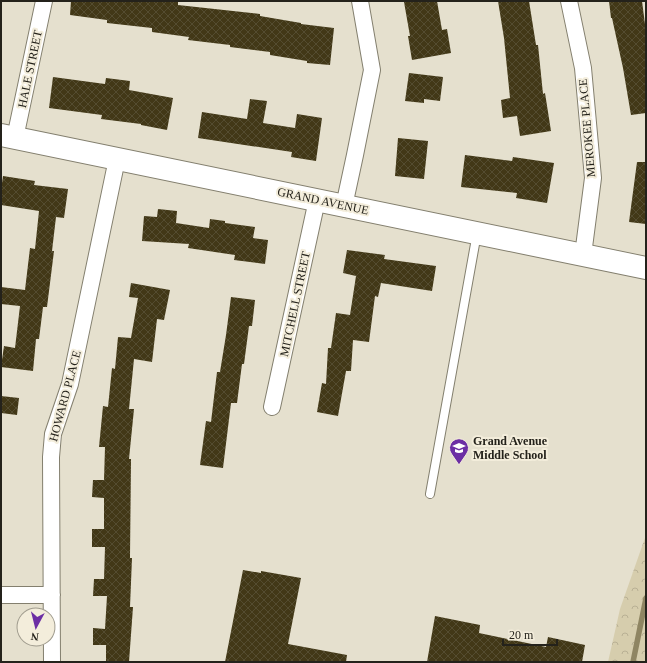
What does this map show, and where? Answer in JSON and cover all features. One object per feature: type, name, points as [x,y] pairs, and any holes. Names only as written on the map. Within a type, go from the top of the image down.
[{"type":"street","name":"HALE STREET","points":[[8,136],[44,1]]},
{"type":"street","points":[[344,206],[356,155],[372,70],[360,1]]},
{"type":"street","name":"MEROKEE PLACE","points":[[569,1],[583,68],[593,178],[583,255]]},
{"type":"street","name":"GRAND AVENUE","points":[[8,136],[646,268]]},
{"type":"street","name":"HOWARD PLACE","points":[[52,662],[51,457],[53,434],[70,384],[117,159]]},
{"type":"street","name":"MITCHELL STREET","points":[[272,408],[317,200]]},
{"type":"street","points":[[1,595],[52,595]]},
{"type":"lane","points":[[430,494],[477,233]]},
{"type":"green space","points":[[646,535],[646,662],[608,662],[620,609]]},
{"type":"building","points":[[71,1],[178,1],[178,5],[260,14],[260,16],[301,24],[334,28],[330,65],[307,63],[307,61],[270,55],[270,52],[188,40],[189,37],[152,32],[152,28],[107,23],[107,20],[70,15]]},
{"type":"building","points":[[437,1],[442,30],[447,29],[451,53],[412,60],[408,36],[410,36],[404,2]]},
{"type":"building","points":[[498,1],[529,1],[536,45],[538,45],[543,94],[545,93],[551,131],[520,136],[517,116],[503,118],[501,100],[510,98],[504,38]]},
{"type":"building","points":[[609,1],[642,1],[646,32],[646,113],[631,115],[623,68],[611,18]]},
{"type":"building","points":[[409,73],[443,77],[440,101],[424,99],[424,103],[405,101]]},
{"type":"building","points":[[53,77],[105,84],[106,78],[130,81],[129,90],[173,98],[167,130],[141,124],[101,119],[102,115],[49,108]]},
{"type":"building","points":[[250,99],[267,101],[263,123],[295,128],[297,114],[322,118],[316,161],[291,157],[292,152],[198,138],[202,112],[247,119]]},
{"type":"building","points":[[398,138],[428,141],[424,179],[395,176]]},
{"type":"building","points":[[465,155],[512,161],[513,157],[554,163],[547,203],[516,198],[517,193],[461,187]]},
{"type":"building","points":[[637,162],[646,162],[646,224],[629,222]]},
{"type":"building","points":[[3,176],[35,181],[34,185],[68,189],[64,218],[56,217],[52,251],[54,251],[47,307],[43,307],[39,339],[36,339],[33,371],[1,367],[4,346],[15,348],[20,306],[1,304],[1,287],[25,290],[30,248],[35,249],[39,211],[1,205]]},
{"type":"building","points":[[158,209],[177,211],[176,223],[209,228],[210,219],[225,221],[225,223],[255,227],[253,238],[268,240],[265,264],[234,260],[235,255],[188,248],[189,244],[142,241],[144,216],[157,217]]},
{"type":"building","points":[[347,250],[385,255],[384,259],[436,266],[432,291],[381,283],[378,297],[375,296],[369,342],[353,340],[351,371],[346,371],[338,416],[317,412],[322,383],[326,384],[328,348],[331,348],[336,313],[350,315],[356,276],[343,273]]},
{"type":"building","points":[[131,283],[170,290],[164,320],[157,319],[152,362],[134,359],[129,409],[134,409],[129,459],[131,459],[130,558],[132,558],[130,607],[133,607],[129,662],[106,662],[106,645],[93,645],[93,628],[105,629],[107,596],[93,596],[94,579],[104,579],[105,547],[92,547],[92,529],[104,529],[104,498],[92,497],[93,480],[104,480],[105,447],[99,447],[103,406],[108,407],[112,368],[115,369],[118,337],[131,338],[138,298],[129,297]]},
{"type":"building","points":[[231,297],[255,300],[252,326],[249,326],[244,364],[242,364],[237,403],[231,403],[223,468],[200,465],[206,421],[211,422],[217,372],[220,372]]},
{"type":"building","points":[[1,396],[19,398],[17,415],[1,413]]},
{"type":"building","points":[[243,570],[261,573],[261,571],[301,578],[288,644],[347,655],[346,662],[225,662]]},
{"type":"building","points":[[435,616],[480,625],[479,633],[546,647],[548,637],[585,645],[582,662],[427,662]]},
{"type":"waterway","points":[[633,662],[646,598]]},
{"type":"place","name":"Grand Avenue Middle School","points":[[459,465]]}]
